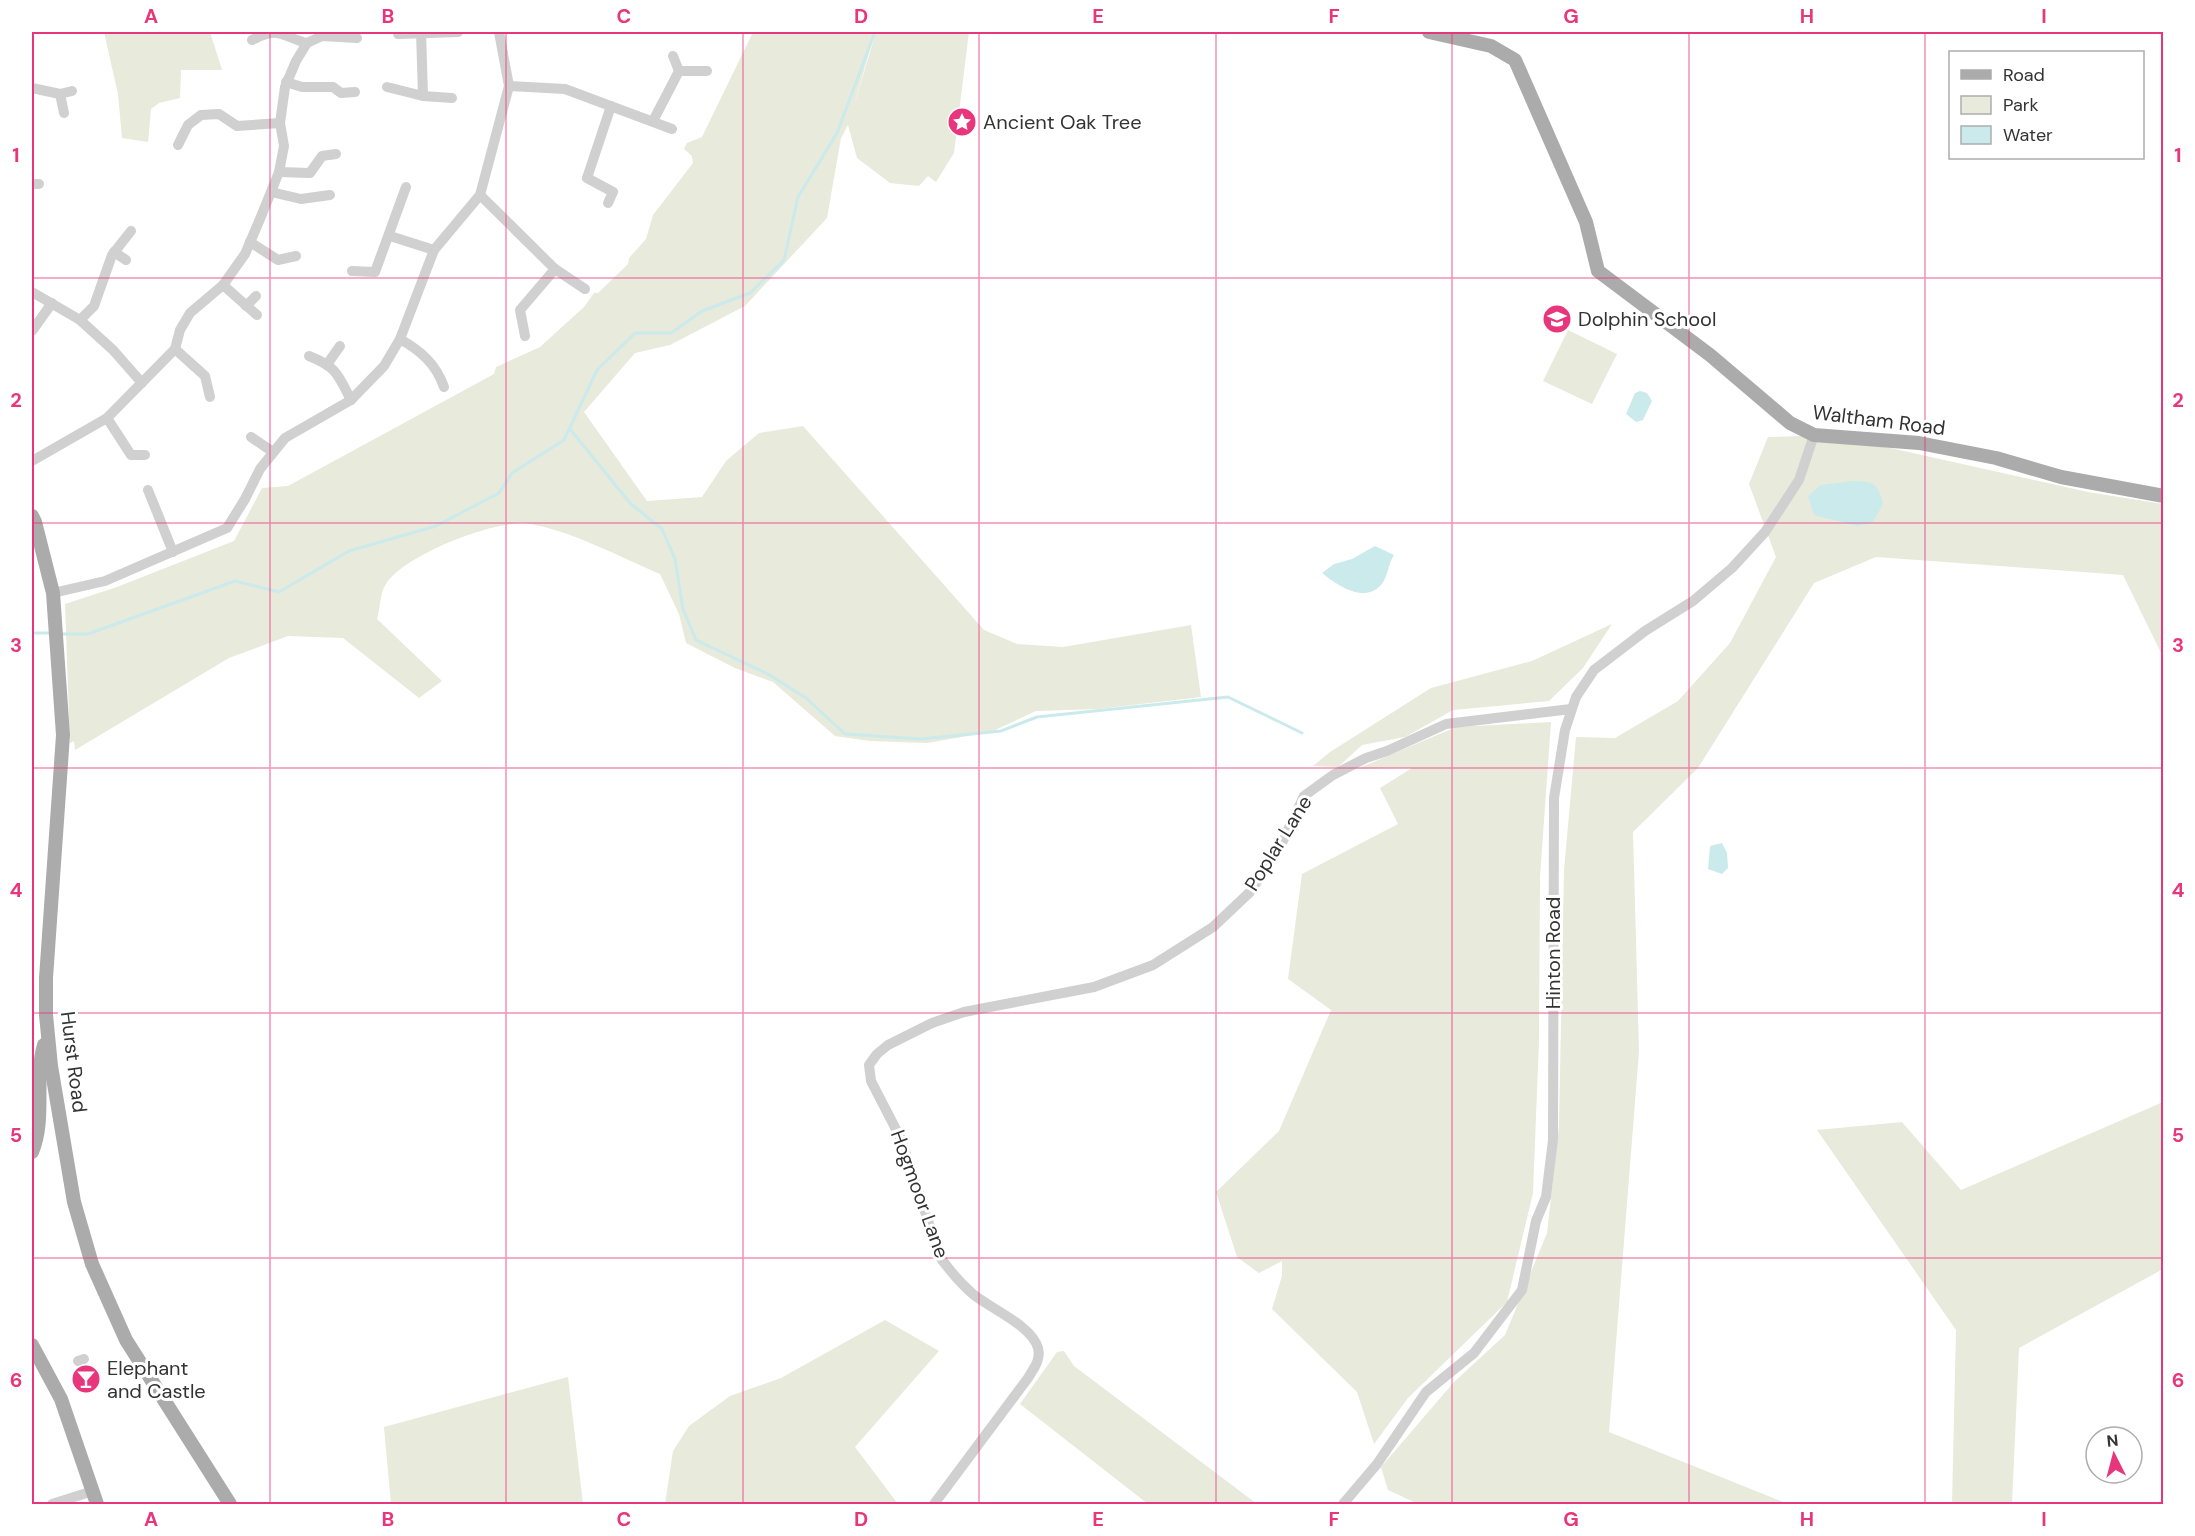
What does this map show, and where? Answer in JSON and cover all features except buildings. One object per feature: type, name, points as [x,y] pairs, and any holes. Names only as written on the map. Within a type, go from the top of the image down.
[{"type":"main road","name":"Waltham Road","points":[[1428,32],[1491,46],[1515,60],[1586,222],[1598,272],[1710,355],[1772,411],[1801,430],[1814,435],[1919,443],[1996,458],[2061,477],[2163,496]]},
{"type":"main road","name":"Hurst Road","points":[[32,516],[53,593],[62,757],[46,978],[48,1033],[78,1217],[100,1283],[126,1340],[230,1504]]},
{"type":"main road","points":[[32,1152],[38,1128],[40,1064],[48,1033]]},
{"type":"main road","points":[[38,1128],[62,1127]]},
{"type":"main road","points":[[32,1345],[61,1399],[95,1498]]},
{"type":"street","points":[[252,40],[263,34],[283,32],[307,43]]},
{"type":"street","points":[[421,32],[423,96]]},
{"type":"street","points":[[398,34],[458,32]]},
{"type":"street","points":[[53,593],[105,581],[227,528],[246,499],[260,469],[285,438],[351,399],[384,366],[399,339],[434,250],[480,195],[509,86],[499,32]]},
{"type":"street","points":[[32,461],[64,447],[107,418],[175,349],[180,330],[190,313],[223,285],[250,242],[279,172],[284,146],[280,123],[286,82],[307,43],[322,36],[357,38]]},
{"type":"street","points":[[653,121],[679,71],[674,56]]},
{"type":"street","points":[[679,71],[707,71]]},
{"type":"street","points":[[286,82],[302,87],[333,87],[341,93],[354,92]]},
{"type":"street","points":[[509,86],[565,89],[672,129]]},
{"type":"street","points":[[387,87],[423,96],[452,98]]},
{"type":"street","points":[[32,88],[60,94],[72,91]]},
{"type":"street","points":[[60,94],[64,113]]},
{"type":"street","points":[[580,189],[587,178],[611,106]]},
{"type":"street","points":[[178,145],[188,125],[201,115],[219,114],[237,126],[280,123]]},
{"type":"street","points":[[279,172],[310,173],[322,156],[336,154]]},
{"type":"street","points":[[587,178],[610,198]]},
{"type":"street","points":[[352,271],[375,272],[406,188]]},
{"type":"street","points":[[271,192],[301,199],[330,195]]},
{"type":"street","points":[[480,195],[555,269],[585,289]]},
{"type":"street","points":[[80,320],[94,306],[114,252],[131,231]]},
{"type":"street","points":[[390,236],[434,250]]},
{"type":"street","points":[[250,242],[278,260],[296,256]]},
{"type":"street","points":[[114,252],[126,260]]},
{"type":"street","points":[[520,310],[555,269]]},
{"type":"street","points":[[223,285],[257,315]]},
{"type":"street","points":[[32,292],[80,320],[113,350],[142,383]]},
{"type":"street","points":[[246,306],[256,296]]},
{"type":"street","points":[[32,331],[52,303]]},
{"type":"street","points":[[508,306],[520,310]]},
{"type":"street","points":[[520,310],[525,336]]},
{"type":"street","points":[[399,339],[419,350],[439,372],[444,387]]},
{"type":"street","points":[[327,363],[340,346]]},
{"type":"street","points":[[175,349],[204,376],[210,397]]},
{"type":"street","points":[[309,356],[327,363],[351,399]]},
{"type":"street","points":[[107,418],[131,455],[145,455]]},
{"type":"street","name":"Hinton Road","points":[[1343,1504],[1377,1464],[1426,1392],[1474,1353],[1522,1290],[1536,1221],[1546,1197],[1553,1140],[1554,798],[1559,758],[1571,709],[1584,683],[1594,670],[1645,632],[1693,601],[1732,568],[1765,532],[1799,480],[1814,435]]},
{"type":"street","points":[[251,437],[273,452]]},
{"type":"street","points":[[148,490],[173,552]]},
{"type":"street","name":"Poplar Lane","points":[[869,1065],[873,1058],[888,1045],[957,1014],[1094,987],[1153,965],[1212,927],[1250,892],[1279,849],[1304,796],[1333,774],[1446,724],[1571,709]]},
{"type":"street","name":"Hogmoor Lane","points":[[869,1065],[871,1082],[901,1139],[940,1257],[975,1295],[1028,1334],[1039,1350],[1039,1360],[1028,1378],[934,1504]]},
{"type":"street","points":[[52,1504],[95,1498]]},
{"type":"green space","points":[[104,32],[210,32],[222,70],[181,70],[180,98],[159,103],[151,109],[148,142],[122,138],[118,94]]},
{"type":"green space","points":[[753,32],[875,32],[851,116],[876,32],[969,32],[954,153],[936,182],[928,176],[919,186],[890,183],[857,158],[848,125],[841,138],[827,218],[745,306],[670,345],[635,353],[584,412],[647,501],[702,497],[726,461],[759,433],[803,426],[984,630],[1017,644],[1063,647],[1191,625],[1201,697],[1098,709],[1036,711],[991,732],[927,743],[870,741],[835,736],[773,682],[735,668],[686,643],[679,614],[660,574],[564,533],[531,524],[516,524],[475,533],[431,551],[396,573],[384,587],[377,619],[442,681],[419,698],[343,638],[288,636],[229,658],[75,750],[74,741],[70,743],[65,604],[117,587],[234,541],[262,488],[288,486],[494,374],[496,367],[540,347],[584,307],[594,293],[598,293],[628,264],[629,258],[646,239],[653,215],[693,163],[692,156],[684,149],[687,143],[702,137]]},
{"type":"green space","points":[[1568,330],[1617,354],[1592,404],[1543,381]]},
{"type":"green space","points":[[1832,435],[2088,492],[2163,504],[2163,657],[2123,575],[1876,557],[1814,583],[1698,768],[1633,832],[1639,1051],[1609,1432],[1788,1504],[1418,1504],[1388,1490],[1381,1467],[1454,1382],[1505,1335],[1547,1233],[1559,1126],[1564,870],[1576,737],[1615,738],[1678,701],[1730,643],[1776,557],[1749,484],[1768,437]]},
{"type":"green space","points":[[1612,624],[1583,668],[1549,701],[1453,710],[1405,737],[1362,745],[1338,767],[1313,766],[1330,752],[1431,688],[1532,661]]},
{"type":"green space","points":[[1551,722],[1540,877],[1539,1040],[1533,1193],[1507,1302],[1408,1398],[1374,1444],[1357,1392],[1272,1309],[1282,1276],[1282,1261],[1259,1273],[1237,1257],[1216,1192],[1279,1131],[1331,1010],[1288,979],[1302,874],[1398,824],[1380,788],[1412,768],[1357,769],[1456,727]]},
{"type":"green space","points":[[2163,1102],[2163,1269],[2019,1348],[2012,1504],[1952,1504],[1956,1330],[1817,1130],[1902,1122],[1961,1190]]},
{"type":"green space","points":[[885,1320],[939,1351],[855,1447],[898,1504],[665,1504],[673,1451],[689,1426],[730,1396],[781,1378]]},
{"type":"green space","points":[[1064,1351],[1074,1366],[1257,1504],[1148,1504],[1020,1404],[1057,1352]]},
{"type":"green space","points":[[568,1377],[583,1504],[391,1504],[384,1427]]},
{"type":"water","points":[[1640,391],[1647,393],[1652,401],[1643,420],[1636,422],[1626,414],[1635,393]]},
{"type":"water","points":[[1853,481],[1870,483],[1879,492],[1883,504],[1873,522],[1858,526],[1814,515],[1808,496],[1821,485]]},
{"type":"water","points":[[1375,546],[1394,555],[1383,582],[1374,590],[1367,593],[1351,591],[1322,573],[1334,564],[1352,559]]},
{"type":"water","points":[[1722,843],[1727,853],[1728,868],[1722,874],[1708,869],[1710,846]]},
{"type":"waterway","points":[[60,634],[88,634],[235,581],[279,592],[349,551],[436,526],[499,493],[512,473],[564,440],[597,370],[635,333],[671,333],[702,311],[750,293],[784,260],[798,197],[837,133],[875,32]]},
{"type":"waterway","points":[[570,429],[630,503],[662,529],[675,559],[683,609],[696,640],[768,674],[806,698],[845,734],[921,739],[1001,731],[1037,717],[1228,697],[1302,733]]},
{"type":"waterway","points":[[32,633],[51,633]]},
{"type":"place","name":"Ancient Oak Tree","points":[[962,122]]},
{"type":"place","name":"Dolphin School","points":[[1557,319]]},
{"type":"place","name":"Elephant and Castle","points":[[86,1379]]}]
